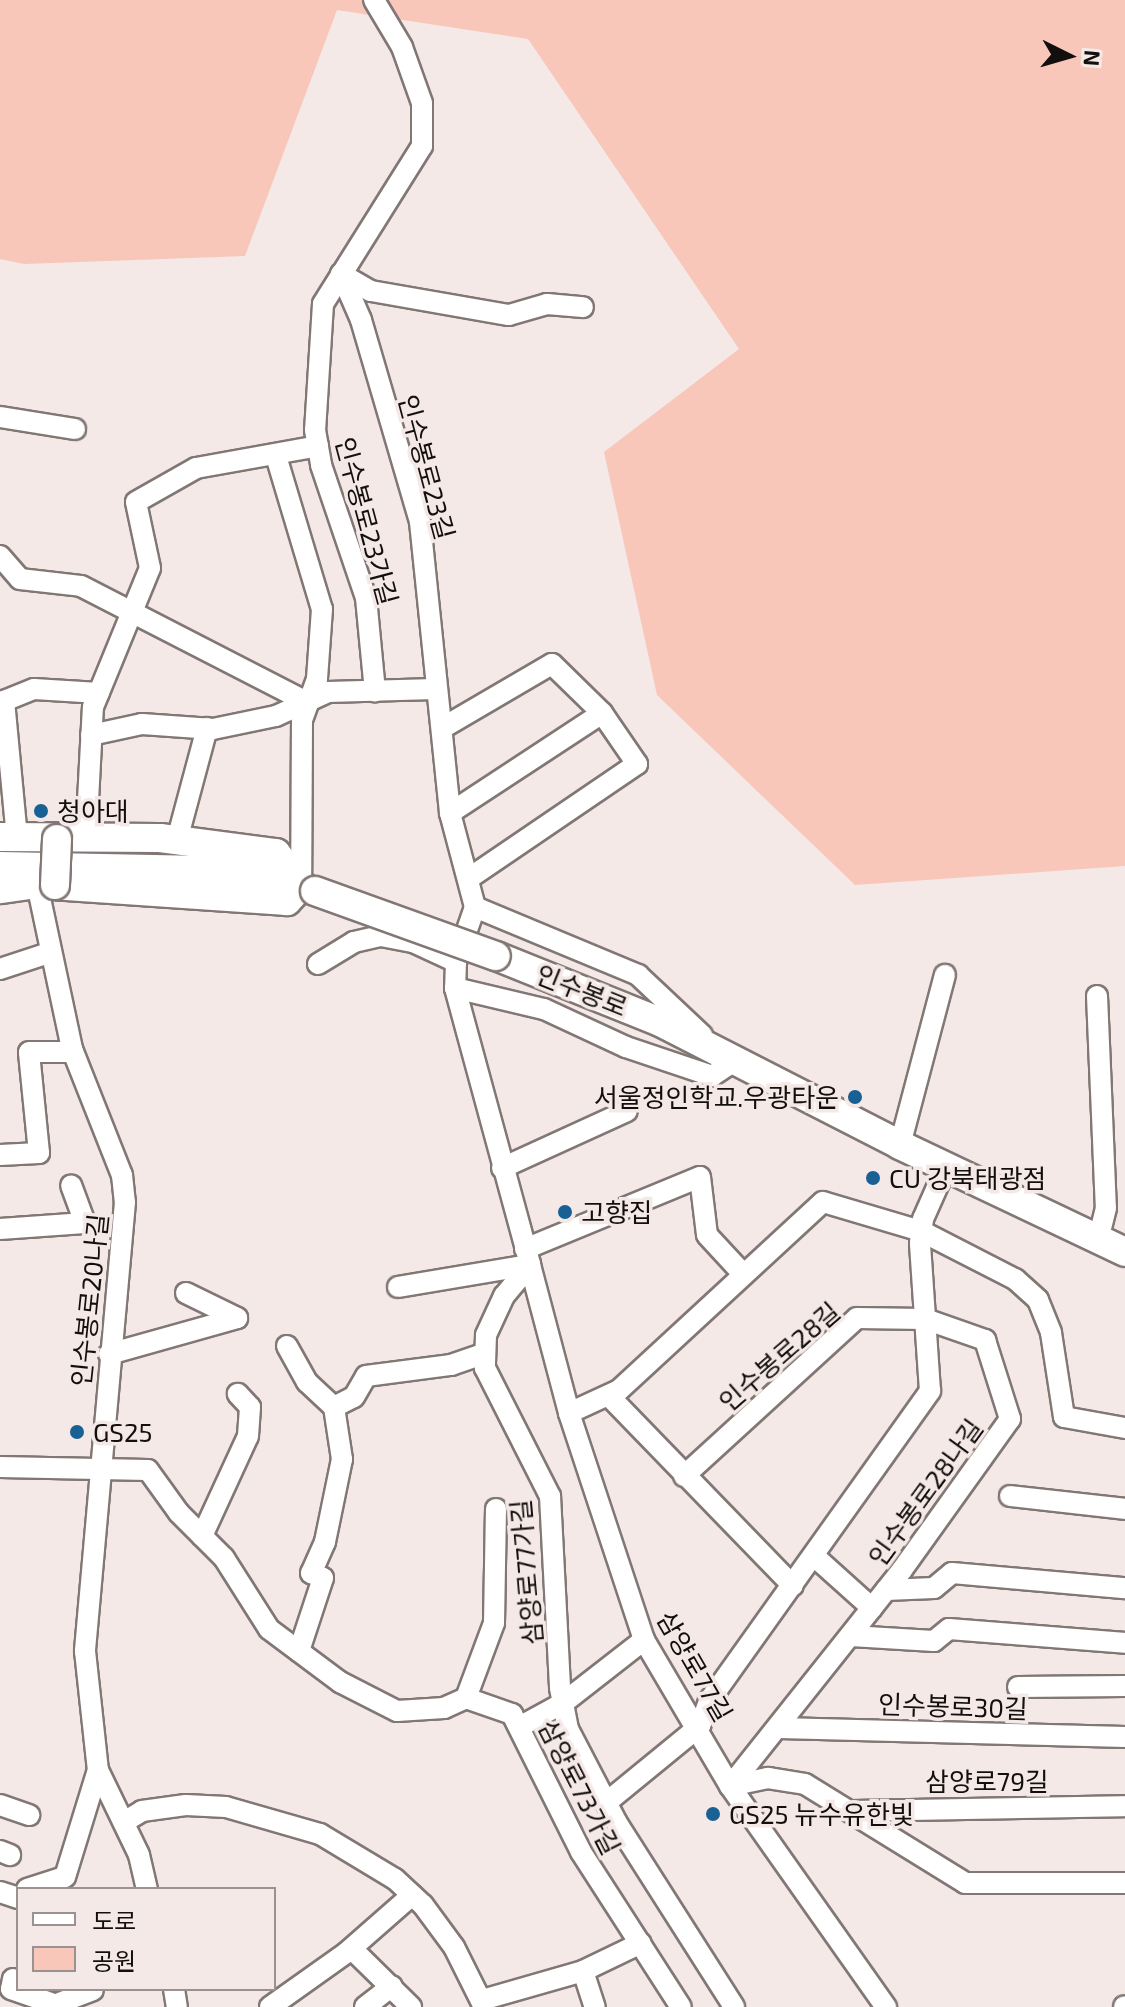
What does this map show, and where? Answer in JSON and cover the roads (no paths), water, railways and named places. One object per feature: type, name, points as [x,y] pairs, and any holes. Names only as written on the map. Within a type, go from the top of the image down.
[{"type":"main road","points":[[0,889],[46,885],[287,901],[308,889],[276,853],[177,840],[8,838]]},
{"type":"main road","points":[[46,885],[57,839]]},
{"type":"main road","name":"인수봉로","points":[[0,866],[204,870],[272,876],[496,956],[660,1022],[900,1145],[1125,1252]]},
{"type":"street","points":[[374,0],[402,47],[422,103],[422,146],[341,274],[371,291],[509,315],[547,304],[583,307]]},
{"type":"street","name":"인수봉로23가길","points":[[341,274],[323,304],[318,446],[366,598],[375,692]]},
{"type":"street","name":"인수봉로23길","points":[[341,274],[361,320],[420,522],[435,689],[444,727],[450,813],[475,907]]},
{"type":"street","points":[[0,417],[75,429]]},
{"type":"street","points":[[86,839],[91,735],[99,693],[150,568],[136,502],[196,468],[318,446]]},
{"type":"street","points":[[276,456],[322,609],[317,679],[307,702],[300,783],[308,889]]},
{"type":"street","points":[[0,556],[20,579],[81,586],[307,702]]},
{"type":"street","points":[[444,727],[552,664],[602,713],[637,764],[468,879]]},
{"type":"street","points":[[8,838],[4,701],[34,689],[99,693]]},
{"type":"street","points":[[91,735],[142,724],[207,728],[276,716],[328,692],[435,689]]},
{"type":"street","points":[[450,813],[602,713]]},
{"type":"street","points":[[177,840],[207,728]]},
{"type":"street","name":"인수봉로20나길","points":[[46,885],[49,953],[73,1052],[122,1175],[125,1202],[109,1354],[85,1651],[98,1770],[124,1822],[146,1887]]},
{"type":"street","points":[[318,964],[354,942],[381,936],[413,942],[455,976],[544,1009],[626,1047],[712,1076],[734,1061],[638,975],[475,907],[455,976],[502,1168],[528,1257],[504,1296],[486,1335],[485,1353],[451,1365],[366,1376],[354,1397],[334,1407]]},
{"type":"street","points":[[0,969],[49,953]]},
{"type":"street","points":[[900,1145],[945,975]]},
{"type":"street","points":[[1097,996],[1106,1208],[1098,1239]]},
{"type":"street","points":[[0,1155],[39,1153],[29,1052],[73,1052]]},
{"type":"street","points":[[502,1168],[627,1111]]},
{"type":"street","points":[[607,1802],[700,1726],[709,1701],[930,1391],[921,1231],[946,1167]]},
{"type":"street","points":[[398,1287],[528,1257],[700,1177],[707,1235],[744,1275]]},
{"type":"street","points":[[0,1229],[85,1223],[71,1185]]},
{"type":"street","points":[[569,1413],[609,1396],[823,1202],[921,1231],[1015,1279],[1038,1300],[1051,1333],[1064,1417],[1125,1428]]},
{"type":"street","name":"삼양로77길","points":[[528,1257],[569,1413],[644,1640],[700,1726],[730,1786],[886,2007]]},
{"type":"street","points":[[109,1354],[237,1318],[186,1293]]},
{"type":"street","name":"인수봉로28길","points":[[684,1476],[857,1318],[925,1319]]},
{"type":"street","name":"인수봉로28나길","points":[[730,1786],[780,1728],[851,1636],[1010,1419],[985,1340],[925,1319]]},
{"type":"street","points":[[287,1346],[307,1382],[334,1407],[342,1459],[325,1542],[311,1573],[323,1578],[299,1651]]},
{"type":"street","name":"삼양로77가길","points":[[485,1353],[485,1368],[550,1496],[563,1703],[568,1729],[607,1802],[734,2007]]},
{"type":"street","points":[[202,1536],[248,1436],[250,1407],[238,1394]]},
{"type":"street","points":[[609,1396],[793,1586]]},
{"type":"street","points":[[0,1467],[148,1470],[224,1558],[269,1629],[340,1682],[397,1711],[444,1708],[466,1698],[494,1623],[496,1509]]},
{"type":"street","points":[[1010,1496],[1125,1509]]},
{"type":"street","points":[[814,1556],[872,1608]]},
{"type":"street","points":[[886,1590],[934,1588],[952,1573],[1125,1588]]},
{"type":"street","points":[[851,1636],[934,1641],[949,1629],[1125,1643]]},
{"type":"street","points":[[521,1726],[563,1703],[644,1640]]},
{"type":"street","name":"인수봉로30길","points":[[1018,1687],[1125,1686]]},
{"type":"street","name":"삼양로73가길","points":[[466,1698],[512,1714],[521,1726],[581,1852],[681,2007]]},
{"type":"street","name":"인수봉로30길","points":[[780,1728],[1125,1737]]},
{"type":"street","points":[[45,1887],[65,1883],[98,1770]]},
{"type":"street","points":[[730,1786],[768,1778],[805,1784],[965,1883],[1125,1883]]},
{"type":"street","points":[[0,1805],[29,1815]]},
{"type":"street","points":[[124,1822],[142,1811],[186,1805],[276,1819],[361,1856],[412,1895],[454,1947],[483,2003],[583,1971],[641,1943]]},
{"type":"street","name":"삼양로79길","points":[[849,1811],[1125,1806]]},
{"type":"street","points":[[270,2007],[352,1949],[412,1895]]},
{"type":"street","points":[[352,1949],[411,2007]]},
{"type":"street","points":[[583,1971],[595,2007]]},
{"type":"street","points":[[10,1974],[11,1989],[50,2005],[90,1991]]},
{"type":"street","points":[[365,2007],[392,1986]]},
{"type":"place","name":"청아대","points":[[41,811]]},
{"type":"place","name":"서울정인학교.우광타운","points":[[855,1097]]},
{"type":"place","name":"CU 강북태광점","points":[[873,1178]]},
{"type":"place","name":"고향집","points":[[565,1212]]},
{"type":"place","name":"GS25","points":[[77,1432]]},
{"type":"place","name":"GS25 뉴수유한빛","points":[[713,1814]]}]
